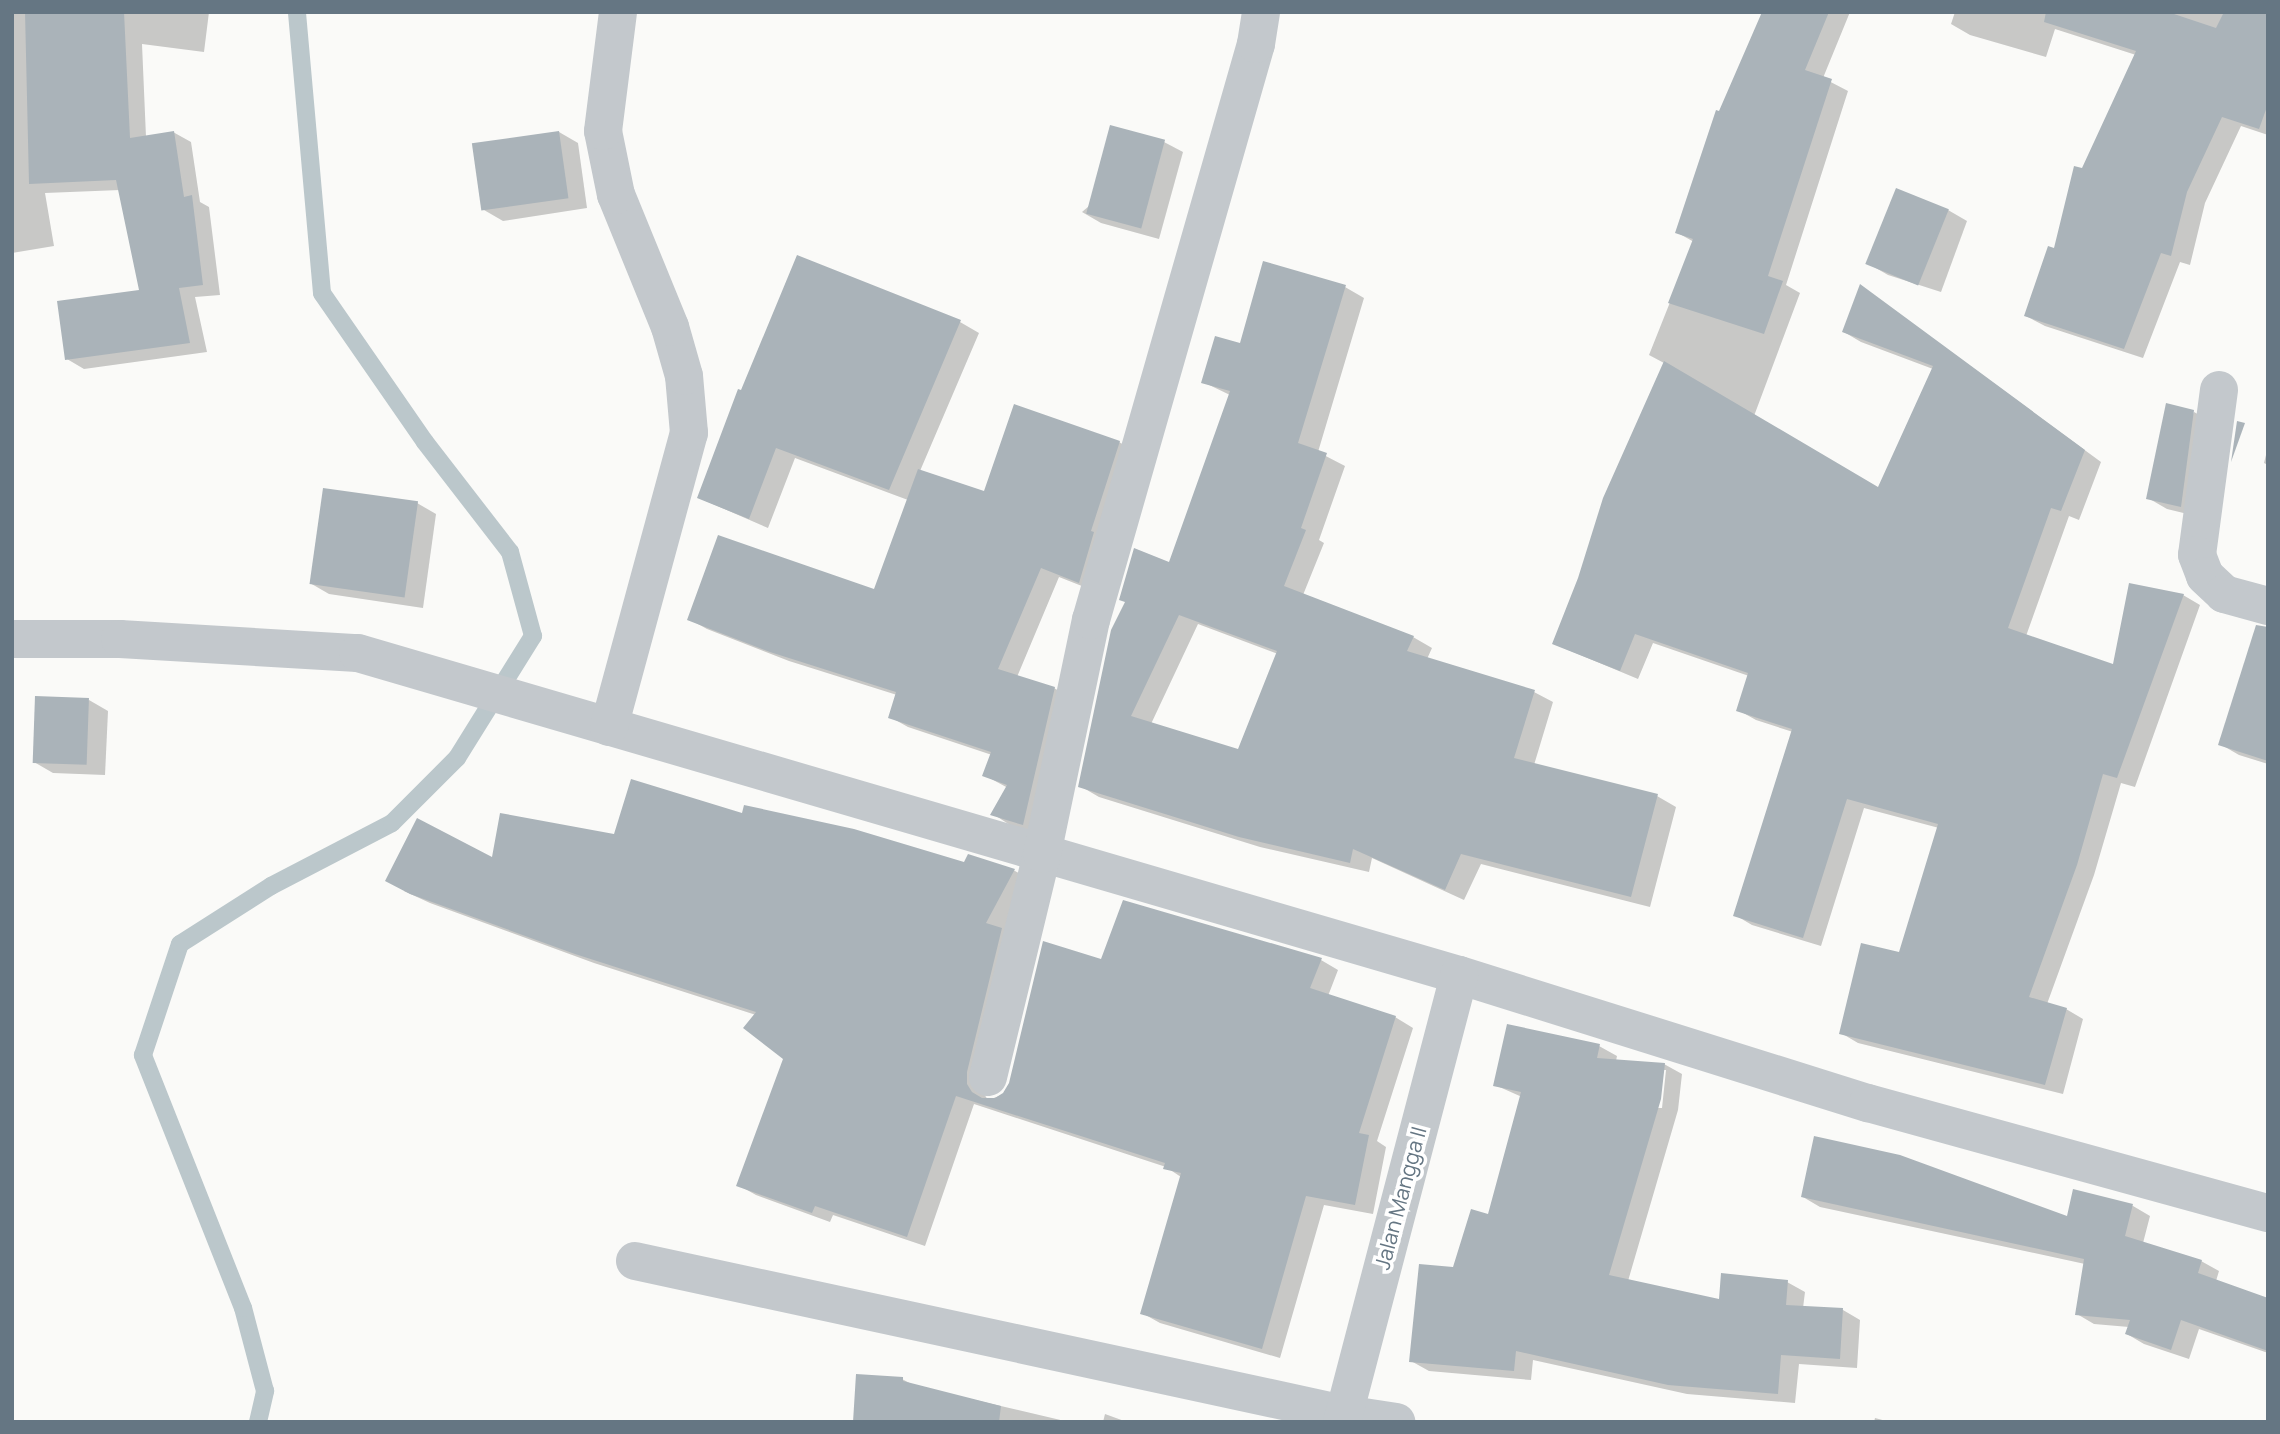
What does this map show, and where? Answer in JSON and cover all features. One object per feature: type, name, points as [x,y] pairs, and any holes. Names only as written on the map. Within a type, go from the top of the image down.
[{"type":"street","points":[[609,727],[689,433],[681,364],[670,327],[616,195],[603,131],[618,12]]},
{"type":"street","points":[[988,1077],[1042,854],[1091,620],[1256,44],[1261,12]]},
{"type":"street","points":[[2220,390],[2197,555],[2205,576],[2224,594],[2268,606]]},
{"type":"street","points":[[12,639],[120,639],[358,653],[512,701],[1459,975],[1868,1103],[2268,1213]]},
{"type":"street","name":"Jalan Mangga II","points":[[1343,1418],[1459,975]]},
{"type":"street","points":[[635,1261],[1343,1418],[1396,1422]]},
{"type":"building","points":[[25,12],[124,12],[130,138],[174,131],[184,197],[192,195],[203,285],[179,288],[190,343],[65,360],[57,301],[139,290],[116,180],[29,184]]},
{"type":"building","points":[[1762,12],[1829,12],[1805,70],[1832,79],[1768,276],[1783,281],[1764,334],[1668,303],[1693,239],[1675,233],[1716,110],[1719,111]]},
{"type":"building","points":[[2046,12],[2168,12],[2216,28],[2224,12],[2268,12],[2268,104],[2259,129],[2222,117],[2187,192],[2171,256],[2161,253],[2124,349],[2024,316],[2048,246],[2054,248],[2074,166],[2082,168],[2136,51],[2044,22]]},
{"type":"building","points":[[1110,125],[1165,140],[1141,229],[1086,214]]},
{"type":"building","points":[[559,131],[568,198],[481,211],[472,143]]},
{"type":"building","points":[[1896,188],[1949,209],[1918,285],[1865,264]]},
{"type":"building","points":[[797,255],[961,320],[889,490],[776,448],[749,519],[697,498],[738,389],[741,390]]},
{"type":"building","points":[[1263,261],[1346,285],[1298,443],[1327,453],[1301,528],[1306,530],[1284,586],[1414,636],[1407,651],[1535,690],[1514,758],[1658,794],[1631,897],[1461,854],[1445,890],[1353,849],[1350,863],[1239,837],[1078,787],[1111,630],[1125,602],[1119,600],[1134,548],[1169,562],[1230,391],[1201,383],[1215,336],[1240,343]],"holes":[[[1179,615],[1277,651],[1238,749],[1131,716]]]},
{"type":"building","points":[[1860,284],[2085,450],[2061,511],[2051,508],[2008,628],[2113,664],[2129,583],[2184,594],[2117,778],[2103,774],[2077,865],[2029,997],[2067,1008],[2045,1085],[1839,1034],[1861,943],[1899,952],[1938,824],[1847,799],[1803,938],[1733,916],[1792,729],[1736,711],[1748,673],[1635,634],[1620,671],[1552,644],[1578,578],[1603,498],[1664,361],[1878,487],[1933,366],[1842,332]]},
{"type":"building","points":[[2166,403],[2194,410],[2181,507],[2146,499]]},
{"type":"building","points":[[1014,404],[1120,441],[1091,531],[1094,532],[1079,583],[1041,568],[998,669],[1055,687],[1023,825],[990,815],[1007,785],[982,776],[991,752],[888,718],[896,692],[770,652],[687,620],[718,535],[874,589],[918,469],[984,491]]},
{"type":"building","points":[[2237,421],[2245,423],[2231,462]]},
{"type":"building","points":[[323,488],[418,501],[405,597],[310,584]]},
{"type":"building","points":[[2256,625],[2268,627],[2268,761],[2218,745]]},
{"type":"building","points":[[35,696],[89,698],[87,765],[33,763]]},
{"type":"building","points":[[631,779],[742,813],[744,805],[854,829],[964,862],[968,854],[1015,869],[986,923],[1002,928],[967,1072],[967,1084],[972,1092],[982,1098],[995,1098],[1003,1093],[1009,1083],[1043,941],[1101,959],[1123,900],[1322,958],[1310,988],[1396,1016],[1359,1133],[1369,1135],[1355,1205],[1306,1196],[1262,1349],[1140,1314],[1181,1173],[1163,1169],[1165,1163],[956,1096],[907,1237],[815,1206],[812,1213],[736,1186],[783,1059],[743,1028],[756,1012],[575,954],[410,894],[385,881],[417,818],[492,857],[500,813],[614,834]]},
{"type":"building","points":[[1507,1024],[1600,1044],[1597,1058],[1665,1063],[1661,1099],[1609,1275],[1719,1299],[1721,1273],[1788,1280],[1786,1305],[1843,1308],[1840,1359],[1781,1355],[1778,1394],[1668,1385],[1516,1351],[1514,1371],[1409,1362],[1419,1264],[1453,1267],[1471,1209],[1488,1214],[1521,1092],[1493,1086]]},
{"type":"building","points":[[1814,1136],[1900,1155],[2067,1216],[2073,1189],[2133,1204],[2125,1236],[2202,1260],[2198,1273],[2268,1298],[2268,1351],[2181,1320],[2171,1350],[2125,1334],[2130,1320],[2075,1315],[2084,1259],[1801,1197]]},
{"type":"building","points":[[856,1374],[903,1377],[903,1381],[1001,1406],[999,1422],[853,1422]]},
{"type":"waterway","points":[[258,1422],[265,1391],[243,1308],[143,1055],[180,944],[271,886],[392,823],[457,758],[533,636],[510,552],[425,442],[322,293],[297,12]]}]
